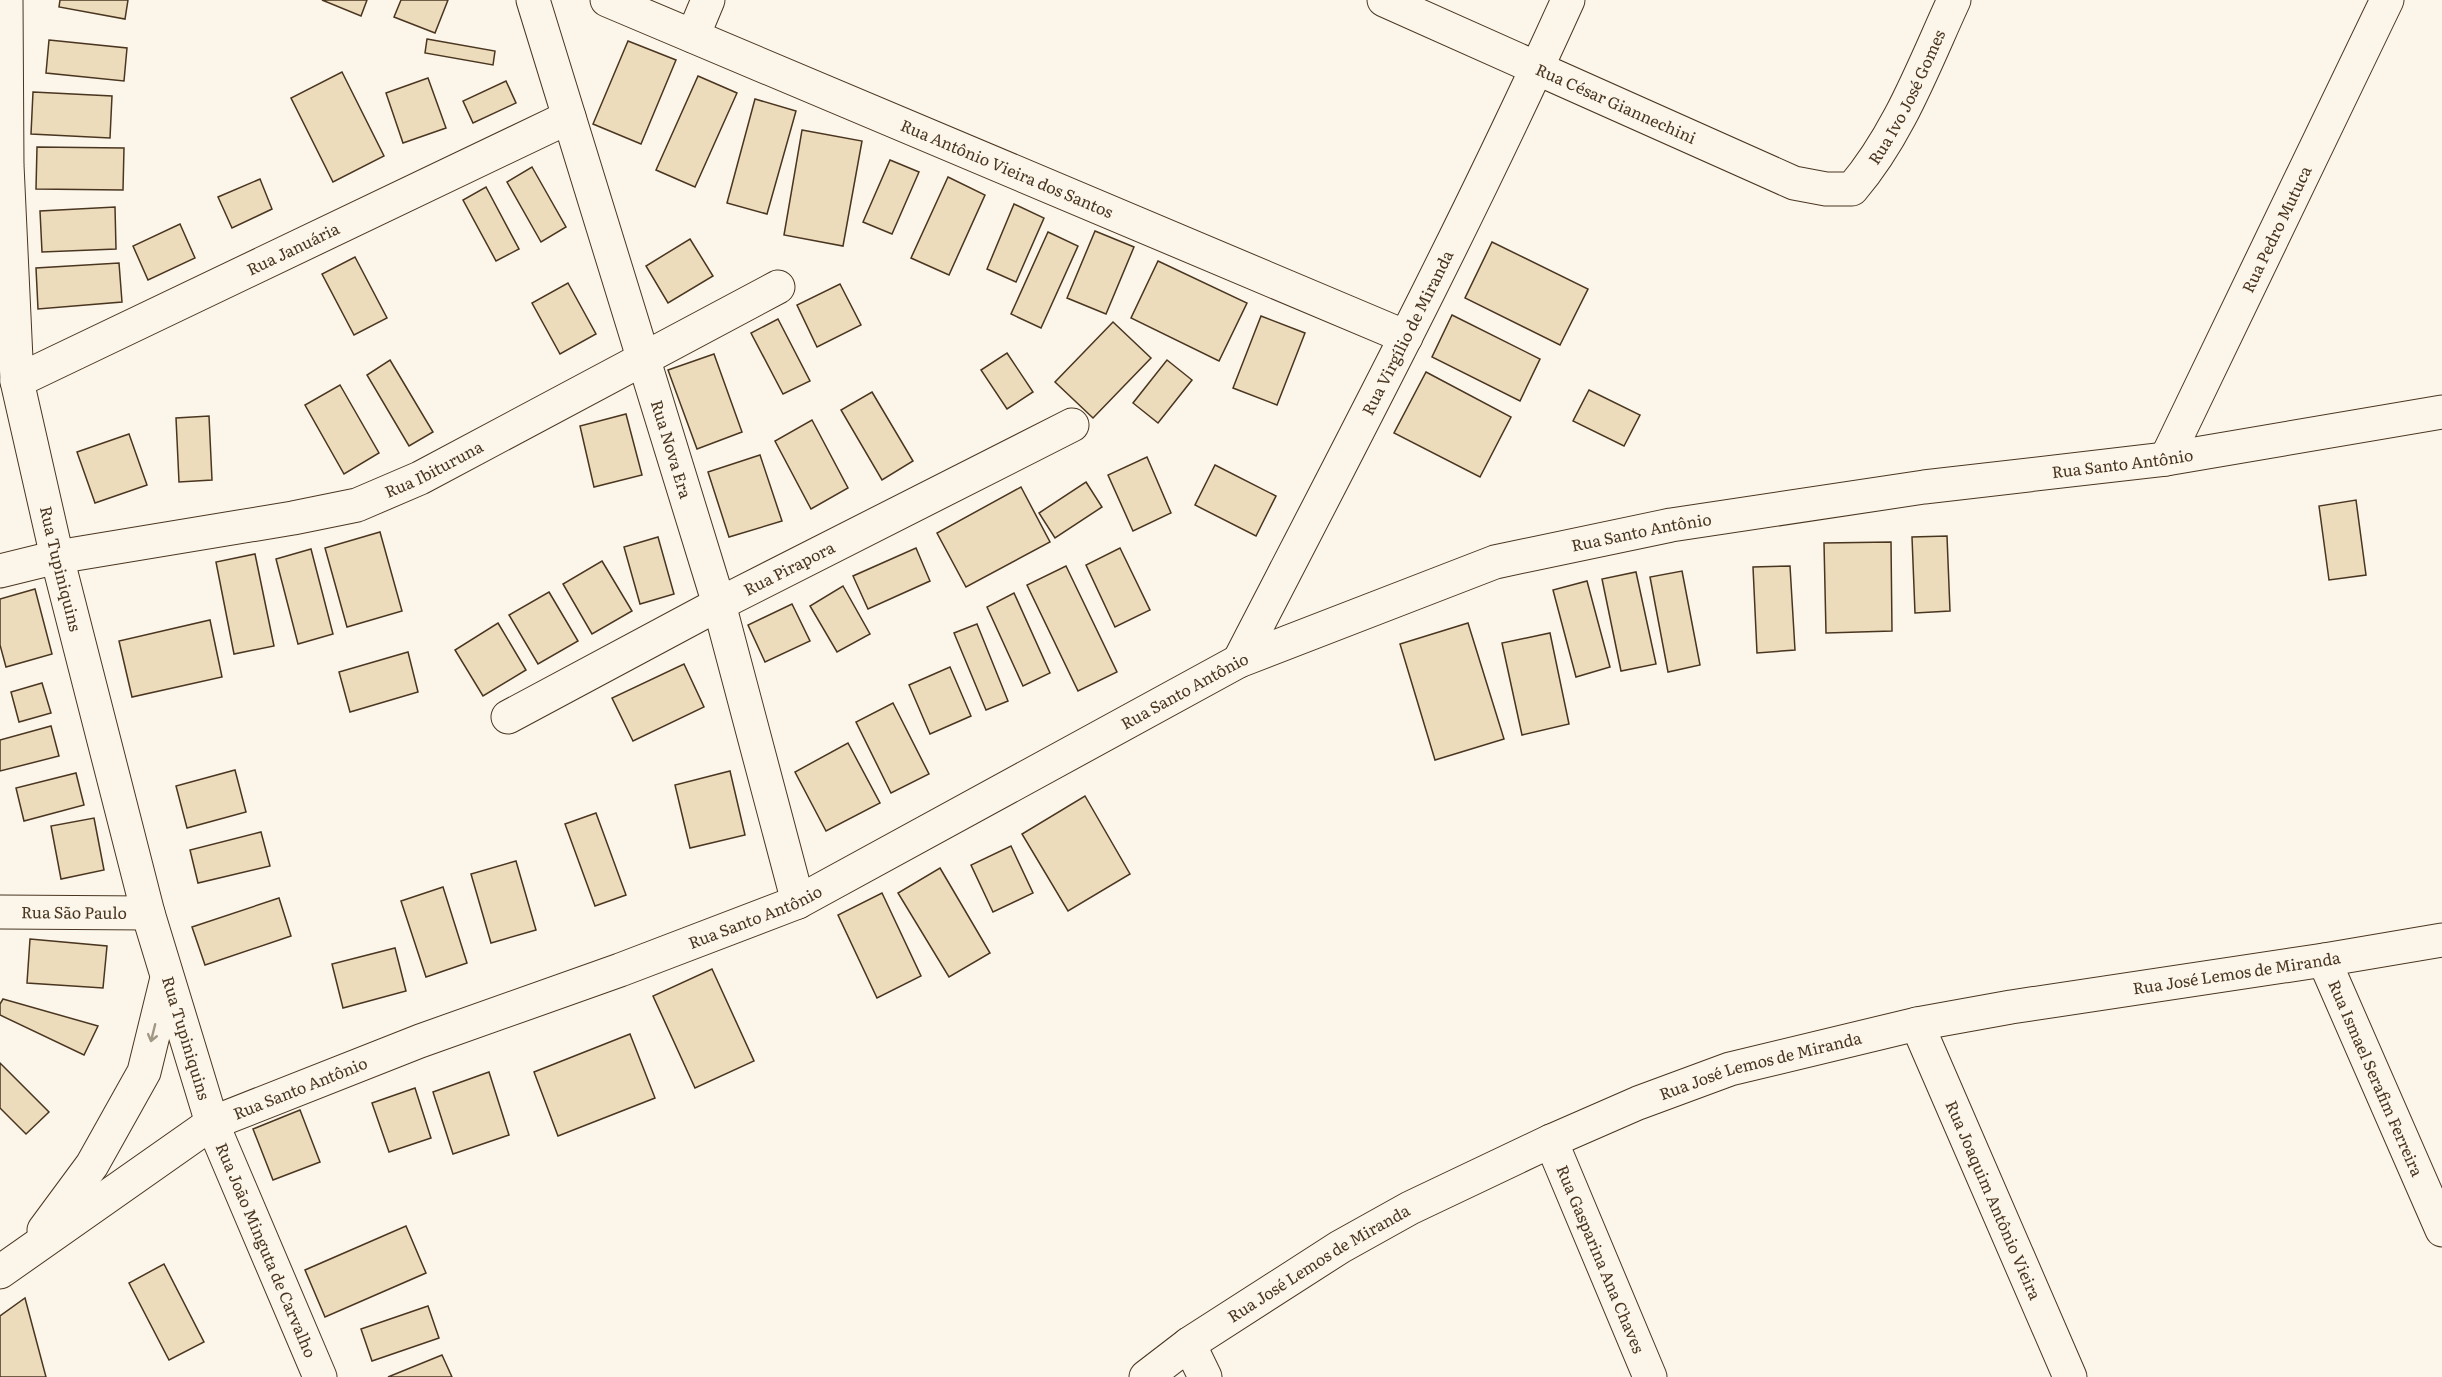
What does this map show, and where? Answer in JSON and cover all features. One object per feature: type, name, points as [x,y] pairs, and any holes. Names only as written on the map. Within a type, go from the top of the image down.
[{"type":"street","name":"Rua Tupiniquins","points":[[6,0],[7,165],[17,381],[57,557],[148,913],[212,1123]]},
{"type":"street","name":"Rua Nova Era","points":[[533,0],[719,604],[798,902]]},
{"type":"street","points":[[693,36],[708,0]]},
{"type":"street","name":"Rua César Giannechini","points":[[1383,0],[1538,67],[1794,183],[1826,189],[1852,189]]},
{"type":"street","name":"Rua Virgílio de Miranda","points":[[1239,661],[1406,337],[1538,67],[1568,0]]},
{"type":"street","name":"Rua Ivo José Gomes","points":[[1852,189],[1871,167],[1892,134],[1954,0]]},
{"type":"street","name":"Rua Pedro Mutuca","points":[[2166,459],[2387,0]]},
{"type":"street","name":"Rua Antônio Vieira dos Santos","points":[[612,1],[1406,337]]},
{"type":"street","name":"Rua Januária","points":[[17,381],[569,117]]},
{"type":"street","name":"Rua Ibituruna","points":[[0,571],[57,557],[293,518],[357,505],[420,478],[778,287]]},
{"type":"street","name":"Rua Santo Antônio","points":[[13,1263],[212,1123],[420,1041],[620,970],[798,902],[1239,661],[1495,562],[1671,525],[1924,487],[2166,459],[2442,412]]},
{"type":"street","name":"Rua Pirapora","points":[[508,717],[719,604],[1072,425]]},
{"type":"street","name":"Rua São Paulo","points":[[0,912],[148,913]]},
{"type":"street","name":"Rua José Lemos de Miranda","points":[[1146,1377],[1189,1344],[1340,1247],[1410,1208],[1551,1141],[1638,1103],[1730,1069],[1917,1024],[2011,1007],[2442,940]]},
{"type":"street","name":"Rua Ismael Serafim Ferreira","points":[[2324,960],[2442,1230]]},
{"type":"street","name":"Rua Santo Antônio","points":[[13,1263],[92,1165],[144,1072],[167,976]]},
{"type":"street","name":"Rua Joaquim Antônio Vieira","points":[[1917,1024],[2070,1377]]},
{"type":"street","name":"Rua João Minguta de Carvalho","points":[[212,1123],[320,1377]]},
{"type":"street","name":"Rua Gasparina Ana Chaves","points":[[1551,1141],[1650,1377]]},
{"type":"street","points":[[1189,1344],[1205,1377]]},
{"type":"building","points":[[60,0],[128,0],[125,19],[59,7]]},
{"type":"building","points":[[322,0],[367,0],[361,16]]},
{"type":"building","points":[[401,0],[448,0],[435,33],[394,17]]},
{"type":"building","points":[[427,39],[495,51],[493,65],[425,53]]},
{"type":"building","points":[[49,40],[127,48],[124,81],[46,73]]},
{"type":"building","points":[[628,41],[676,60],[641,144],[593,124]]},
{"type":"building","points":[[342,72],[384,156],[333,182],[291,98]]},
{"type":"building","points":[[698,76],[737,93],[695,187],[656,170]]},
{"type":"building","points":[[428,78],[446,128],[403,143],[386,93]]},
{"type":"building","points":[[506,81],[516,103],[473,123],[463,101]]},
{"type":"building","points":[[33,92],[112,96],[110,138],[31,134]]},
{"type":"building","points":[[755,99],[796,111],[767,214],[727,203]]},
{"type":"building","points":[[802,130],[862,141],[843,246],[784,235]]},
{"type":"building","points":[[37,147],[124,148],[123,190],[36,189]]},
{"type":"building","points":[[890,160],[919,172],[892,234],[863,222]]},
{"type":"building","points":[[532,167],[566,227],[541,242],[507,182]]},
{"type":"building","points":[[948,177],[985,195],[949,275],[911,258]]},
{"type":"building","points":[[260,179],[272,209],[232,228],[218,197]]},
{"type":"building","points":[[486,187],[519,249],[496,261],[463,200]]},
{"type":"building","points":[[1014,204],[1044,218],[1016,282],[987,269]]},
{"type":"building","points":[[115,207],[116,249],[42,252],[40,211]]},
{"type":"building","points":[[180,224],[195,258],[148,280],[133,246]]},
{"type":"building","points":[[1095,231],[1134,247],[1106,314],[1067,298]]},
{"type":"building","points":[[1048,232],[1078,246],[1041,328],[1011,314]]},
{"type":"building","points":[[690,239],[713,276],[668,303],[646,266]]},
{"type":"building","points":[[1492,242],[1588,289],[1560,345],[1465,298]]},
{"type":"building","points":[[355,257],[387,318],[354,335],[322,274]]},
{"type":"building","points":[[1158,261],[1247,303],[1219,361],[1131,318]]},
{"type":"building","points":[[119,263],[122,302],[38,309],[36,268]]},
{"type":"building","points":[[568,283],[596,334],[560,354],[532,303]]},
{"type":"building","points":[[840,284],[861,325],[817,347],[797,305]]},
{"type":"building","points":[[1452,315],[1540,359],[1520,401],[1432,357]]},
{"type":"building","points":[[1261,316],[1305,333],[1277,405],[1233,388]]},
{"type":"building","points":[[778,319],[810,381],[783,394],[751,333]]},
{"type":"building","points":[[1113,322],[1151,358],[1093,418],[1055,382]]},
{"type":"building","points":[[1007,353],[1033,392],[1007,409],[981,370]]},
{"type":"building","points":[[714,354],[742,432],[697,449],[668,370]]},
{"type":"building","points":[[390,360],[433,432],[409,446],[367,375]]},
{"type":"building","points":[[1167,360],[1192,380],[1158,423],[1133,403]]},
{"type":"building","points":[[1426,372],[1511,417],[1480,477],[1394,433]]},
{"type":"building","points":[[340,385],[379,453],[344,474],[305,405]]},
{"type":"building","points":[[1589,390],[1640,415],[1624,446],[1573,421]]},
{"type":"building","points":[[872,392],[913,461],[882,480],[841,410]]},
{"type":"building","points":[[626,414],[642,475],[594,487],[580,426]]},
{"type":"building","points":[[209,416],[212,480],[179,482],[176,418]]},
{"type":"building","points":[[812,420],[848,488],[811,509],[775,441]]},
{"type":"building","points":[[129,434],[147,485],[95,503],[77,452]]},
{"type":"building","points":[[760,455],[782,521],[729,537],[708,472]]},
{"type":"building","points":[[1147,457],[1171,513],[1133,531],[1108,475]]},
{"type":"building","points":[[1215,465],[1276,496],[1256,536],[1195,505]]},
{"type":"building","points":[[1086,482],[1102,507],[1055,538],[1039,513]]},
{"type":"building","points":[[1021,487],[1050,542],[966,587],[937,533]]},
{"type":"building","points":[[2356,500],[2366,575],[2329,580],[2319,506]]},
{"type":"building","points":[[380,532],[402,611],[347,627],[325,548]]},
{"type":"building","points":[[1947,536],[1950,611],[1915,613],[1912,537]]},
{"type":"building","points":[[658,537],[674,594],[640,604],[624,547]]},
{"type":"building","points":[[1891,542],[1892,631],[1826,633],[1824,543]]},
{"type":"building","points":[[916,548],[930,581],[868,609],[853,576]]},
{"type":"building","points":[[1120,548],[1150,610],[1115,627],[1086,565]]},
{"type":"building","points":[[311,549],[333,634],[298,644],[276,559]]},
{"type":"building","points":[[255,554],[274,646],[234,654],[216,562]]},
{"type":"building","points":[[602,561],[632,611],[592,634],[563,584]]},
{"type":"building","points":[[1066,566],[1117,672],[1078,691],[1027,585]]},
{"type":"building","points":[[1790,566],[1795,650],[1757,653],[1753,567]]},
{"type":"building","points":[[1682,571],[1700,665],[1668,672],[1650,577]]},
{"type":"building","points":[[1636,572],[1656,664],[1621,671],[1602,579]]},
{"type":"building","points":[[1587,581],[1610,667],[1576,677],[1553,590]]},
{"type":"building","points":[[843,586],[870,634],[837,652],[810,606]]},
{"type":"building","points":[[35,589],[52,654],[6,667],[0,645],[0,599]]},
{"type":"building","points":[[549,592],[578,641],[538,664],[509,615]]},
{"type":"building","points":[[1014,593],[1050,673],[1023,686],[987,607]]},
{"type":"building","points":[[792,604],[810,641],[765,662],[748,625]]},
{"type":"building","points":[[210,620],[222,677],[132,697],[119,641]]},
{"type":"building","points":[[498,623],[526,670],[483,696],[455,650]]},
{"type":"building","points":[[1468,623],[1504,739],[1435,760],[1400,644]]},
{"type":"building","points":[[977,624],[1008,701],[986,710],[954,633]]},
{"type":"building","points":[[1550,633],[1569,724],[1522,735],[1502,643]]},
{"type":"building","points":[[408,652],[418,692],[350,712],[339,672]]},
{"type":"building","points":[[684,664],[704,707],[633,741],[612,698]]},
{"type":"building","points":[[950,667],[971,716],[930,734],[909,685]]},
{"type":"building","points":[[42,683],[51,713],[19,722],[11,692]]},
{"type":"building","points":[[893,703],[929,774],[891,793],[856,722]]},
{"type":"building","points":[[51,726],[59,756],[0,771],[0,740]]},
{"type":"building","points":[[848,743],[880,803],[826,831],[795,772]]},
{"type":"building","points":[[235,770],[246,812],[187,828],[176,786]]},
{"type":"building","points":[[730,771],[745,835],[690,848],[675,785]]},
{"type":"building","points":[[76,773],[84,805],[24,821],[16,788]]},
{"type":"building","points":[[1085,796],[1130,874],[1068,911],[1022,834]]},
{"type":"building","points":[[596,813],[626,895],[595,906],[565,824]]},
{"type":"building","points":[[94,818],[104,870],[61,879],[51,826]]},
{"type":"building","points":[[261,832],[270,866],[198,883],[190,850]]},
{"type":"building","points":[[1011,846],[1033,893],[993,912],[971,865]]},
{"type":"building","points":[[516,861],[536,930],[491,943],[471,874]]},
{"type":"building","points":[[940,868],[990,953],[949,977],[898,893]]},
{"type":"building","points":[[443,887],[467,963],[426,977],[401,901]]},
{"type":"building","points":[[882,893],[921,976],[877,998],[838,915]]},
{"type":"building","points":[[279,898],[291,936],[205,965],[192,927]]},
{"type":"building","points":[[30,939],[107,946],[103,988],[27,983]]},
{"type":"building","points":[[395,948],[406,991],[343,1008],[332,964]]},
{"type":"building","points":[[712,969],[754,1061],[695,1088],[653,996]]},
{"type":"building","points":[[3,999],[98,1026],[84,1055],[0,1015],[0,1004]]},
{"type":"building","points":[[630,1034],[655,1098],[558,1136],[534,1072]]},
{"type":"building","points":[[0,1063],[49,1112],[26,1134],[0,1108]]},
{"type":"building","points":[[489,1072],[509,1135],[453,1154],[433,1092]]},
{"type":"building","points":[[415,1088],[431,1138],[389,1152],[372,1103]]},
{"type":"building","points":[[300,1110],[320,1162],[273,1180],[253,1129]]},
{"type":"building","points":[[406,1226],[426,1273],[325,1317],[305,1270]]},
{"type":"building","points":[[164,1264],[204,1342],[169,1360],[129,1283]]},
{"type":"building","points":[[25,1298],[46,1377],[0,1377],[0,1316]]},
{"type":"building","points":[[428,1306],[439,1338],[372,1361],[361,1329]]},
{"type":"building","points":[[442,1355],[452,1377],[388,1377]]}]
